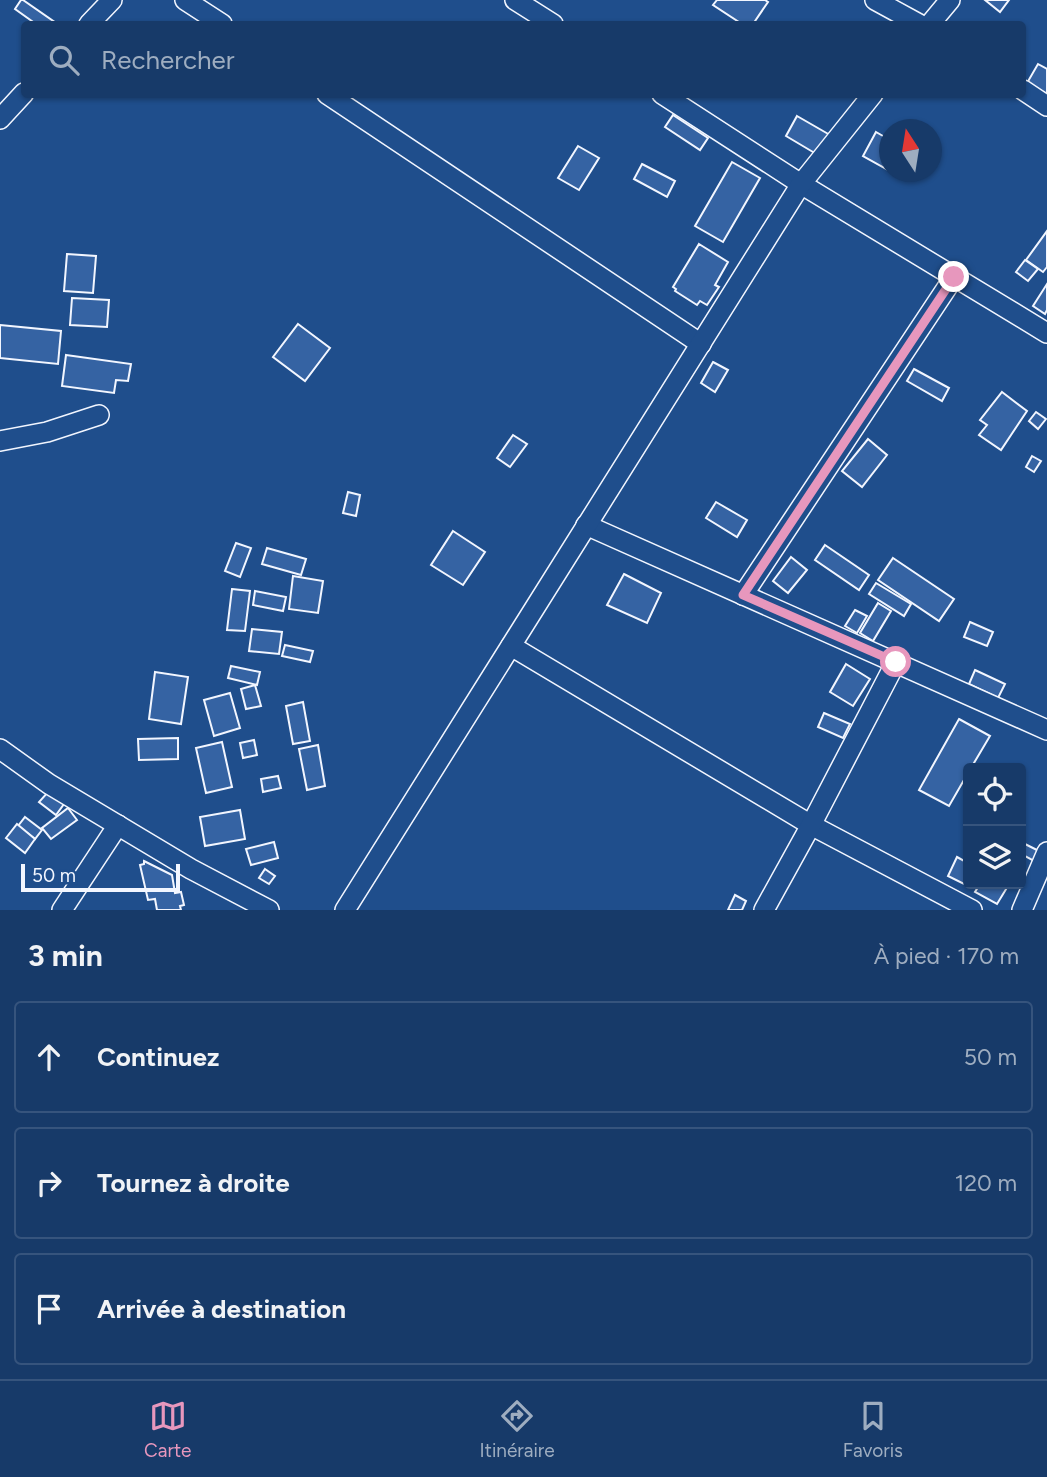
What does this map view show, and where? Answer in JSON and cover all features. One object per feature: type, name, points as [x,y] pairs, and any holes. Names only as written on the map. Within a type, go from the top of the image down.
[{"type":"street","points":[[92,21],[112,0]]},
{"type":"street","points":[[185,0],[217,21]]},
{"type":"street","points":[[515,0],[548,21]]},
{"type":"street","points":[[875,0],[914,21]]},
{"type":"street","points":[[932,21],[950,0]]},
{"type":"street","points":[[1026,92],[1047,106]]},
{"type":"street","points":[[0,119],[21,96]]},
{"type":"street","points":[[333,98],[701,344]]},
{"type":"street","points":[[668,98],[800,184],[1047,333]]},
{"type":"street","points":[[345,910],[800,184],[870,98]]},
{"type":"street","points":[[743,595],[954,277]]},
{"type":"street","points":[[0,442],[47,432],[99,415]]},
{"type":"street","points":[[586,525],[1047,730]]},
{"type":"street","points":[[511,646],[811,825],[972,910]]},
{"type":"street","points":[[764,910],[896,662]]},
{"type":"street","points":[[4,758],[191,869],[269,910]]},
{"type":"street","points":[[62,910],[118,825]]},
{"type":"street","points":[[1021,910],[1047,852]]},
{"type":"building","points":[[23,0],[53,21],[32,21],[15,9]]},
{"type":"building","points":[[717,0],[768,2],[755,21],[737,21],[713,5]]},
{"type":"building","points":[[985,0],[1009,0],[1000,12]]},
{"type":"building","points":[[1038,64],[1047,69],[1047,94],[1027,83]]},
{"type":"building","points":[[673,115],[708,138],[700,150],[665,127]]},
{"type":"building","points":[[797,116],[830,135],[818,155],[786,136]]},
{"type":"building","points":[[876,132],[879,134],[879,165],[863,156]]},
{"type":"building","points":[[578,146],[599,158],[579,190],[558,178]]},
{"type":"building","points":[[732,162],[760,178],[723,242],[695,226]]},
{"type":"building","points":[[642,164],[675,181],[667,197],[634,179]]},
{"type":"building","points":[[1047,231],[1047,267],[1043,272],[1026,260]]},
{"type":"building","points":[[699,244],[728,262],[715,285],[719,287],[707,305],[700,301],[697,305],[673,287]]},
{"type":"building","points":[[67,254],[96,256],[93,293],[64,291]]},
{"type":"building","points":[[1025,260],[1038,269],[1028,281],[1016,272]]},
{"type":"building","points":[[1047,284],[1047,310],[1045,314],[1033,306]]},
{"type":"building","points":[[72,298],[109,300],[107,327],[70,325]]},
{"type":"building","points":[[298,324],[330,348],[305,381],[273,357]]},
{"type":"building","points":[[0,325],[61,331],[58,364],[0,358]]},
{"type":"building","points":[[66,355],[131,364],[128,381],[116,380],[114,393],[62,386]]},
{"type":"building","points":[[713,362],[728,370],[715,392],[701,383]]},
{"type":"building","points":[[914,369],[949,388],[942,401],[907,381]]},
{"type":"building","points":[[1002,392],[1027,411],[1001,450],[979,435],[987,425],[980,420]]},
{"type":"building","points":[[1036,412],[1046,419],[1038,429],[1029,421]]},
{"type":"building","points":[[513,435],[527,444],[510,467],[497,458]]},
{"type":"building","points":[[868,439],[887,455],[862,487],[842,471]]},
{"type":"building","points":[[1032,456],[1041,461],[1034,472],[1026,467]]},
{"type":"building","points":[[348,492],[360,495],[356,516],[343,513]]},
{"type":"building","points":[[716,502],[747,520],[737,537],[706,518]]},
{"type":"building","points":[[453,531],[485,552],[463,585],[431,565]]},
{"type":"building","points":[[236,543],[251,548],[240,577],[225,571]]},
{"type":"building","points":[[825,545],[869,575],[859,590],[815,560]]},
{"type":"building","points":[[267,548],[306,559],[301,575],[262,564]]},
{"type":"building","points":[[791,557],[807,570],[788,593],[773,581]]},
{"type":"building","points":[[893,558],[954,599],[939,621],[878,580]]},
{"type":"building","points":[[624,574],[661,593],[647,623],[607,605]]},
{"type":"building","points":[[293,576],[323,581],[318,613],[289,609]]},
{"type":"building","points":[[876,583],[911,604],[904,616],[869,594]]},
{"type":"building","points":[[232,589],[250,591],[245,631],[227,630]]},
{"type":"building","points":[[255,591],[286,597],[283,611],[253,605]]},
{"type":"building","points":[[878,603],[891,611],[873,641],[860,633]]},
{"type":"building","points":[[855,610],[867,616],[857,633],[845,626]]},
{"type":"building","points":[[970,622],[993,632],[987,646],[964,637]]},
{"type":"building","points":[[252,629],[282,632],[279,654],[249,651]]},
{"type":"building","points":[[285,645],[313,651],[310,662],[282,656]]},
{"type":"building","points":[[846,664],[870,679],[853,706],[830,692]]},
{"type":"building","points":[[231,666],[260,672],[257,685],[228,678]]},
{"type":"building","points":[[975,670],[1005,684],[998,698],[969,684]]},
{"type":"building","points":[[155,672],[188,677],[181,724],[149,719]]},
{"type":"building","points":[[255,685],[261,706],[246,709],[241,689]]},
{"type":"building","points":[[230,693],[240,728],[214,736],[204,700]]},
{"type":"building","points":[[303,702],[310,741],[293,744],[286,706]]},
{"type":"building","points":[[824,713],[850,724],[843,738],[818,727]]},
{"type":"building","points":[[959,719],[990,736],[974,763],[963,763],[963,782],[949,806],[919,790]]},
{"type":"building","points":[[178,738],[178,759],[139,760],[138,739]]},
{"type":"building","points":[[254,740],[257,755],[243,758],[240,743]]},
{"type":"building","points":[[222,742],[232,787],[206,793],[196,748]]},
{"type":"building","points":[[318,745],[325,786],[307,790],[299,749]]},
{"type":"building","points":[[278,776],[281,788],[263,792],[261,779]]},
{"type":"building","points":[[48,792],[64,804],[56,815],[39,802]]},
{"type":"building","points":[[68,808],[77,820],[51,839],[42,828]]},
{"type":"building","points":[[240,810],[245,839],[205,846],[200,817]]},
{"type":"building","points":[[25,817],[42,830],[35,839],[18,826]]},
{"type":"building","points":[[17,824],[35,839],[25,853],[6,838]]},
{"type":"building","points":[[274,842],[278,858],[251,865],[246,849]]},
{"type":"building","points":[[1026,844],[1039,851],[1034,861],[1026,857]]},
{"type":"building","points":[[957,857],[963,860],[963,884],[948,876]]},
{"type":"building","points":[[144,861],[172,875],[175,893],[181,892],[184,905],[180,906],[181,910],[157,910],[155,899],[148,900],[140,865],[144,864]]},
{"type":"building","points":[[265,869],[275,876],[269,884],[259,878]]},
{"type":"building","points":[[977,889],[1006,889],[997,904],[975,892]]},
{"type":"building","points":[[735,895],[746,901],[742,910],[728,910]]},
{"type":"route","points":[[896,662],[743,595],[954,277]]}]
